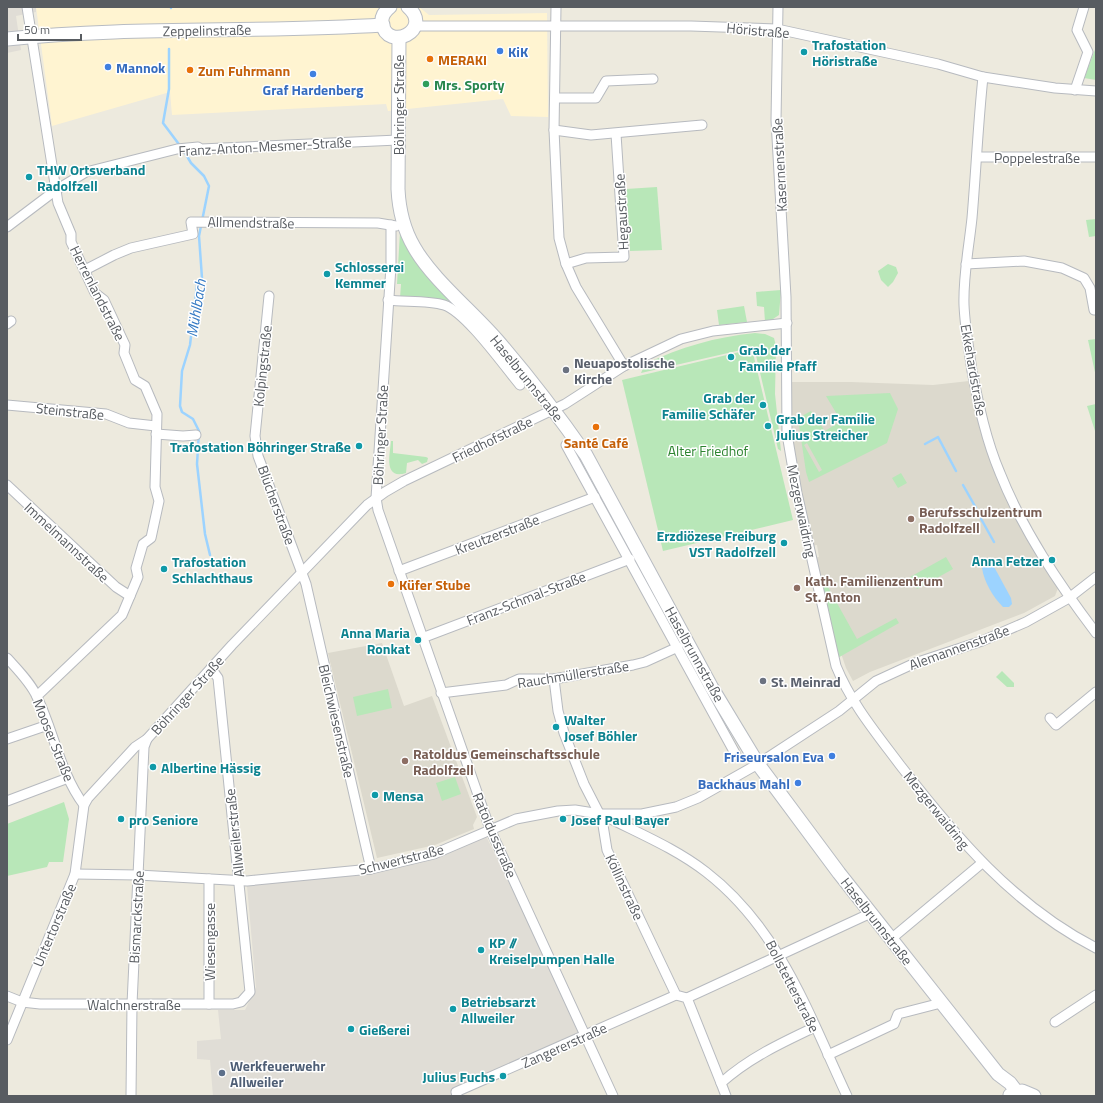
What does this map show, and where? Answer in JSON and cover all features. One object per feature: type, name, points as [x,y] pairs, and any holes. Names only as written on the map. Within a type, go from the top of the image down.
[{"type":"main road","points":[[390,7],[383,15],[382,25],[389,34],[399,38],[408,35],[415,26],[415,16],[408,7]]},
{"type":"main road","name":"Zeppelinstraße","points":[[7,39],[100,32],[300,29],[382,25]]},
{"type":"main road","name":"Böhringer Straße","points":[[399,38],[398,189],[399,205],[405,228]]},
{"type":"main road","name":"Haselbrunnstraße","points":[[405,228],[415,249],[430,269],[496,338],[554,409],[586,455],[712,688],[758,764],[891,939],[998,1074],[1011,1095]]},
{"type":"main road","points":[[1011,1095],[1027,1092],[1034,1096]]},
{"type":"street","name":"Herrenlandstraße","points":[[27,7],[58,203],[71,234],[71,242],[95,293],[104,300],[125,345],[124,353],[135,380],[145,386],[157,414],[155,487],[159,501],[151,538],[143,544],[136,568],[138,577],[128,605],[122,615],[37,696]]},
{"type":"street","points":[[556,7],[554,130],[559,238],[566,264],[576,287],[624,366]]},
{"type":"street","name":"Kasernenstraße","points":[[778,7],[776,120],[787,323]]},
{"type":"street","points":[[1075,90],[1088,52],[1077,30],[1084,7]]},
{"type":"street","name":"Höristraße","points":[[415,26],[691,26],[777,29],[930,63],[983,77],[1096,92]]},
{"type":"street","name":"Ekkehardstraße","points":[[983,77],[978,122],[978,157],[966,264],[964,304],[966,335],[983,425],[1008,493],[1048,566],[1069,598],[1096,633]]},
{"type":"street","points":[[555,98],[596,98],[606,81],[653,79]]},
{"type":"street","points":[[554,130],[591,135],[616,134],[702,125]]},
{"type":"street","name":"Hegaustraße","points":[[566,264],[586,258],[624,257],[616,134]]},
{"type":"street","name":"Franz-Anton-Mesmer-Straße","points":[[7,227],[56,190],[86,172],[177,149],[398,140]]},
{"type":"street","name":"Poppelestraße","points":[[978,157],[1096,157]]},
{"type":"street","name":"Allmendstraße","points":[[85,270],[114,254],[131,248],[193,234],[191,222],[378,223],[391,225]]},
{"type":"street","points":[[391,225],[405,228]]},
{"type":"street","name":"Böhringer Straße","points":[[84,805],[135,747],[146,739],[211,668],[352,520],[376,498],[391,266],[391,225]]},
{"type":"street","points":[[966,264],[1024,261],[1062,268],[1084,278],[1090,288],[1094,310]]},
{"type":"street","name":"Kolpingstraße","points":[[255,436],[269,296]]},
{"type":"street","name":"Haselbrunnstraße","points":[[388,300],[442,304],[453,309],[469,325],[520,385]]},
{"type":"street","name":"Friedhofstraße","points":[[376,498],[404,481],[554,409],[624,366],[681,339],[698,334],[787,323]]},
{"type":"street","name":"Mezgerwaidring","points":[[787,323],[786,412],[790,454],[836,666],[852,700],[929,802],[982,863],[1037,910],[1070,933],[1096,948]]},
{"type":"street","name":"Steinstraße","points":[[7,405],[106,414],[129,424],[183,436],[196,436]]},
{"type":"street","name":"Blücherstraße","points":[[255,436],[258,456],[302,574]]},
{"type":"street","name":"Haselbrunnstraße","points":[[566,445],[630,559],[736,755]]},
{"type":"street","name":"Immelmannstraße","points":[[7,485],[116,587],[130,596]]},
{"type":"street","name":"Kreutzerstraße","points":[[399,571],[595,497]]},
{"type":"street","name":"Ratoldusstraße","points":[[376,498],[378,510],[422,638],[490,829],[613,1096]]},
{"type":"street","name":"Franz-Schmal-Straße","points":[[422,638],[630,559]]},
{"type":"street","name":"Bleichwiesenstraße","points":[[302,574],[306,584],[371,869]]},
{"type":"street","name":"Alemannenstraße","points":[[758,764],[839,711],[868,686],[896,671],[1002,633],[1069,598],[1096,577]]},
{"type":"street","name":"Rauchmüllerstraße","points":[[441,693],[506,686],[519,679],[554,679],[646,662],[678,647]]},
{"type":"street","name":"Mooser Straße","points":[[7,658],[37,696],[68,778],[76,794],[84,805]]},
{"type":"street","name":"Allweilerstraße","points":[[211,668],[218,678],[238,881],[250,983],[250,992],[246,998]]},
{"type":"street","name":"Köllinstraße","points":[[554,679],[558,711],[564,733],[584,784],[600,814],[604,826],[604,837],[607,850],[676,994]]},
{"type":"street","points":[[1050,718],[1056,725],[1096,692]]},
{"type":"street","points":[[7,739],[48,725]]},
{"type":"street","name":"Bismarckstraße","points":[[131,1096],[132,1004],[144,747],[146,739]]},
{"type":"street","name":"Schwertstraße","points":[[75,874],[138,875],[238,881],[371,869],[434,854],[516,819],[575,810],[600,814],[642,814],[676,807],[698,798],[758,764]]},
{"type":"street","points":[[7,801],[68,778]]},
{"type":"street","name":"Untertorstraße","points":[[7,1040],[75,874],[84,805]]},
{"type":"street","name":"Bollstetterstraße","points":[[600,814],[669,848],[706,872],[747,909],[780,956],[847,1096]]},
{"type":"street","points":[[891,939],[982,863]]},
{"type":"street","name":"Wiesengasse","points":[[209,879],[209,1004]]},
{"type":"street","points":[[676,994],[687,998],[871,913]]},
{"type":"street","name":"Zangererstraße","points":[[457,1096],[456,1092],[585,1036],[676,994]]},
{"type":"street","points":[[1055,1022],[1096,995]]},
{"type":"street","name":"Walchnerstraße","points":[[7,996],[22,1002],[40,1004],[233,1004],[246,998]]},
{"type":"street","points":[[687,998],[726,1096]]},
{"type":"street","points":[[828,1055],[892,1025],[895,1023],[898,1014],[941,1003]]},
{"type":"street","points":[[721,1083],[741,1065],[815,1027]]},
{"type":"shaded area","points":[[7,7],[36,7],[36,12],[16,16],[21,50],[7,53]]},
{"type":"shaded area","points":[[36,7],[419,7],[429,15],[547,13],[548,117],[511,116],[503,99],[388,111],[386,104],[172,115],[170,92],[52,126]]},
{"type":"shaded area","name":"Berufsschulzentrum Radolfzell","points":[[969,381],[981,425],[1058,588],[1055,596],[1024,613],[870,672],[853,681],[846,668],[828,615],[812,558],[819,557],[817,545],[809,546],[795,481],[786,382],[851,382],[933,385]]},
{"type":"shaded area","name":"Ratoldus Gemeinschaftsschule Radolfzell","points":[[382,643],[404,706],[432,696],[477,817],[473,825],[474,829],[435,845],[377,858],[328,653]]},
{"type":"shaded area","points":[[486,836],[582,1035],[455,1096],[213,1096],[210,1060],[197,1059],[197,1041],[221,1039],[218,1010],[245,1010],[256,987],[247,886],[369,872]]},
{"type":"green space","points":[[1096,47],[1096,80],[1084,78]]},
{"type":"green space","points":[[657,187],[662,250],[630,251],[626,189]]},
{"type":"green space","points":[[1096,219],[1096,236],[1089,237],[1086,220]]},
{"type":"green space","points":[[400,232],[409,251],[453,301],[400,298],[401,284],[397,284]]},
{"type":"green space","points":[[888,264],[896,267],[898,273],[888,287],[881,280],[878,271]]},
{"type":"green space","points":[[781,290],[779,315],[770,321],[765,322],[764,307],[757,306],[756,292]]},
{"type":"green space","points":[[744,306],[747,322],[719,325],[717,310]]},
{"type":"green space","points":[[755,333],[765,334],[774,338],[776,346],[775,394],[781,451],[778,449],[754,347],[641,373],[645,364],[685,348],[726,337]]},
{"type":"green space","points":[[1096,339],[1096,377],[1088,340]]},
{"type":"green space","name":"Alter Friedhof","points":[[752,349],[793,520],[663,551],[622,380]]},
{"type":"green space","points":[[890,393],[898,409],[887,443],[809,482],[806,472],[798,418],[811,411],[825,431],[841,421],[826,396]],"holes":[[[807,443],[822,470],[819,472],[804,445]]]},
{"type":"green space","points":[[1096,404],[1096,434],[1087,406]]},
{"type":"green space","points":[[391,441],[393,441],[393,453],[426,457],[428,458],[427,462],[422,464],[418,460],[407,463],[406,473],[394,473],[391,469],[389,459]]},
{"type":"green space","points":[[901,473],[907,483],[898,488],[892,478]]},
{"type":"green space","points":[[946,557],[953,569],[917,589],[910,577]]},
{"type":"green space","points":[[823,578],[857,639],[896,618],[899,623],[836,659],[818,580]]},
{"type":"green space","points":[[1002,671],[1014,683],[1014,687],[1007,687],[996,677]]},
{"type":"green space","points":[[388,689],[392,708],[357,716],[353,697]]},
{"type":"green space","points":[[455,777],[461,794],[442,801],[436,783]]},
{"type":"green space","points":[[64,802],[69,819],[63,862],[49,862],[47,867],[7,876],[7,824]]},
{"type":"water","points":[[992,563],[1011,598],[1012,604],[1009,607],[1003,607],[999,603],[992,594],[985,579],[982,568],[986,564]]},
{"type":"waterway","name":"Mühlbach","points":[[169,49],[169,89],[163,123],[181,147]]},
{"type":"waterway","name":"Mühlbach","points":[[184,151],[191,163],[204,176],[209,186],[199,236],[202,278],[197,285],[190,345],[182,371],[180,406],[182,412],[193,419],[199,431],[197,464],[205,534],[210,555]]},
{"type":"waterway","points":[[925,444],[938,437],[956,471]]},
{"type":"waterway","points":[[963,485],[976,508]]},
{"type":"waterway","points":[[980,517],[994,542]]},
{"type":"place","name":"KiK","points":[[500,51]]},
{"type":"place","name":"Trafostation Höristraße","points":[[804,52]]},
{"type":"place","name":"MERAKI","points":[[430,59]]},
{"type":"place","name":"Mannok","points":[[108,67]]},
{"type":"place","name":"Zum Fuhrmann","points":[[190,70]]},
{"type":"place","name":"Graf Hardenberg","points":[[313,74]]},
{"type":"place","name":"Mrs. Sporty","points":[[426,84]]},
{"type":"place","name":"THW Ortsverband Radolfzell","points":[[29,177]]},
{"type":"place","name":"Schlosserei Kemmer","points":[[327,274]]},
{"type":"place","name":"Grab der Familie Pfaff","points":[[731,357]]},
{"type":"place","name":"Neuapostolische Kirche","points":[[566,370]]},
{"type":"place","name":"Grab der Familie Schäfer","points":[[763,405]]},
{"type":"place","name":"Grab der Familie Julius Streicher","points":[[768,426]]},
{"type":"place","name":"Santé Café","points":[[596,427]]},
{"type":"place","name":"Trafostation Böhringer Straße","points":[[359,446]]},
{"type":"place","name":"Berufsschulzentrum Radolfzell","points":[[911,519]]},
{"type":"place","name":"Erzdiözese Freiburg VST Radolfzell","points":[[784,543]]},
{"type":"place","name":"Anna Fetzer","points":[[1052,560]]},
{"type":"place","name":"Trafostation Schlachthaus","points":[[164,569]]},
{"type":"place","name":"Küfer Stube","points":[[391,584]]},
{"type":"place","name":"Kath. Familienzentrum St. Anton","points":[[797,588]]},
{"type":"place","name":"Anna Maria Ronkat","points":[[418,640]]},
{"type":"place","name":"St. Meinrad","points":[[763,681]]},
{"type":"place","name":"Walter Josef Böhler","points":[[556,727]]},
{"type":"place","name":"Friseursalon Eva","points":[[832,756]]},
{"type":"place","name":"Ratoldus Gemeinschaftsschule Radolfzell","points":[[405,761]]},
{"type":"place","name":"Albertine Hässig","points":[[153,767]]},
{"type":"place","name":"Backhaus Mahl","points":[[798,783]]},
{"type":"place","name":"Mensa","points":[[375,795]]},
{"type":"place","name":"pro Seniore","points":[[121,819]]},
{"type":"place","name":"Josef Paul Bayer","points":[[563,819]]},
{"type":"place","name":"KP // Kreiselpumpen Halle","points":[[481,950]]},
{"type":"place","name":"Betriebsarzt Allweiler","points":[[453,1009]]},
{"type":"place","name":"Gießerei","points":[[351,1029]]},
{"type":"place","name":"Werkfeuerwehr Allweiler","points":[[222,1073]]},
{"type":"place","name":"Julius Fuchs","points":[[503,1076]]}]
